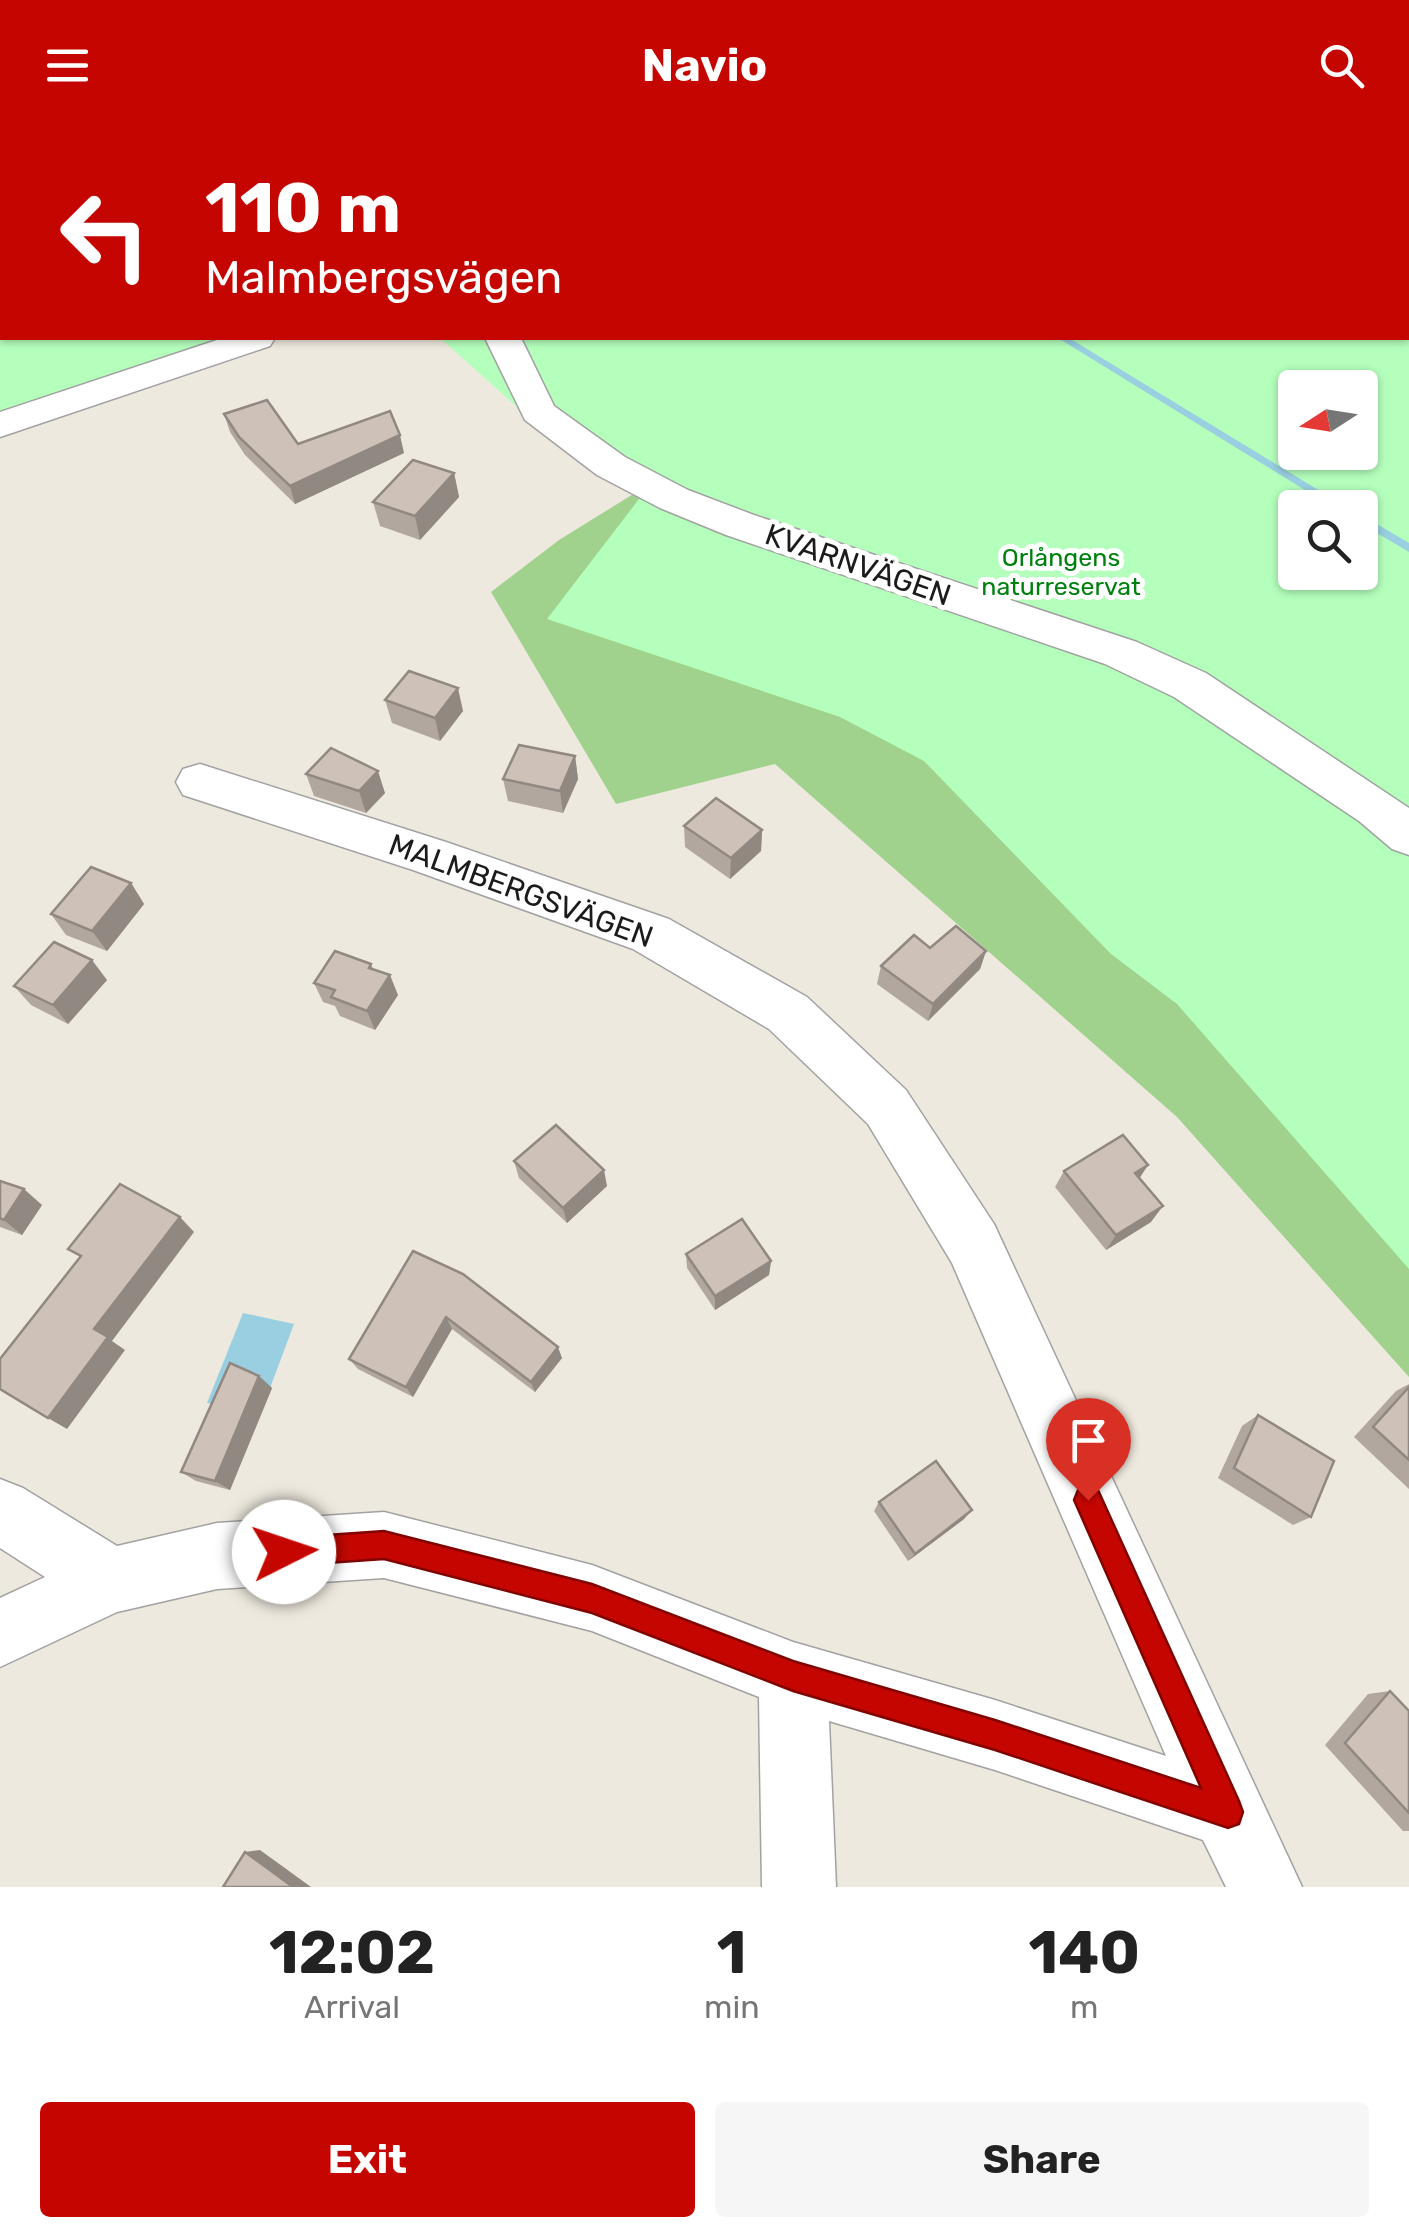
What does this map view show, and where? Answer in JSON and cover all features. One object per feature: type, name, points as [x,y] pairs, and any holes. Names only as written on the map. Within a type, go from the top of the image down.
[{"type":"street","points":[[0,425],[251,340]]},
{"type":"street","name":"KVARNVÄGEN","points":[[503,340],[538,412],[610,466],[674,499],[740,525],[1121,654],[1190,686],[1376,808],[1409,836]]},
{"type":"street","name":"MALMBERGSVÄGEN","points":[[200,782],[429,856],[651,934],[788,1013],[887,1106],[973,1244],[1228,1812],[1266,1887]]},
{"type":"street","points":[[0,1512],[111,1580]]},
{"type":"street","points":[[0,1633],[111,1580],[217,1556],[384,1545],[592,1598],[793,1676],[995,1735],[1228,1812]]},
{"type":"street","points":[[793,1676],[800,1887]]},
{"type":"green space","name":"Orlångens naturreservat","points":[[0,340],[220,340],[0,417]]},
{"type":"green space","name":"Orlångens naturreservat","points":[[442,340],[1409,340],[1409,1269],[1177,1004],[1111,954],[924,761],[840,717],[547,619],[649,486],[565,450]]},
{"type":"green space","points":[[635,493],[1409,808],[1409,1377],[1177,1117],[775,764],[616,804],[491,592],[559,540]]},
{"type":"water","points":[[243,1313],[294,1324],[260,1415],[207,1403]]},
{"type":"building","points":[[267,400],[298,444],[390,411],[400,435],[290,486],[239,437],[224,414]]},
{"type":"building","points":[[413,460],[454,473],[415,516],[373,502]]},
{"type":"building","points":[[409,671],[458,688],[435,718],[385,700]]},
{"type":"building","points":[[519,745],[575,756],[560,791],[503,779]]},
{"type":"building","points":[[331,748],[378,771],[359,791],[306,774]]},
{"type":"building","points":[[716,798],[762,830],[731,858],[684,826]]},
{"type":"building","points":[[91,867],[131,883],[92,931],[51,914]]},
{"type":"building","points":[[956,926],[986,951],[933,1004],[881,966],[914,935],[930,948]]},
{"type":"building","points":[[54,942],[92,960],[53,1005],[14,986]]},
{"type":"building","points":[[335,951],[390,975],[367,1011],[331,997],[335,990],[314,983]]},
{"type":"building","points":[[556,1125],[604,1170],[563,1208],[514,1161]]},
{"type":"building","points":[[1123,1135],[1148,1165],[1135,1173],[1163,1206],[1116,1235],[1064,1171]]},
{"type":"building","points":[[0,1181],[24,1189],[4,1220],[0,1218]]},
{"type":"building","points":[[120,1184],[180,1217],[94,1329],[108,1337],[48,1418],[0,1389],[0,1359],[81,1256],[68,1249]]},
{"type":"building","points":[[742,1219],[771,1261],[715,1296],[686,1254]]},
{"type":"building","points":[[413,1251],[463,1274],[558,1347],[531,1382],[446,1317],[406,1387],[349,1359]]},
{"type":"building","points":[[230,1363],[259,1376],[215,1481],[181,1472]]},
{"type":"building","points":[[1409,1387],[1409,1460],[1373,1427]]},
{"type":"building","points":[[1258,1415],[1334,1461],[1311,1517],[1234,1468]]},
{"type":"building","points":[[936,1461],[972,1510],[915,1554],[879,1502]]},
{"type":"building","points":[[1390,1691],[1409,1711],[1409,1813],[1345,1743]]},
{"type":"building","points":[[245,1852],[293,1887],[223,1887]]},
{"type":"waterway","points":[[1066,340],[1313,490]]},
{"type":"waterway","points":[[1378,529],[1409,548]]},
{"type":"route","points":[[284,1552],[384,1545],[592,1598],[793,1676],[995,1735],[1228,1812],[1088,1500]]}]
